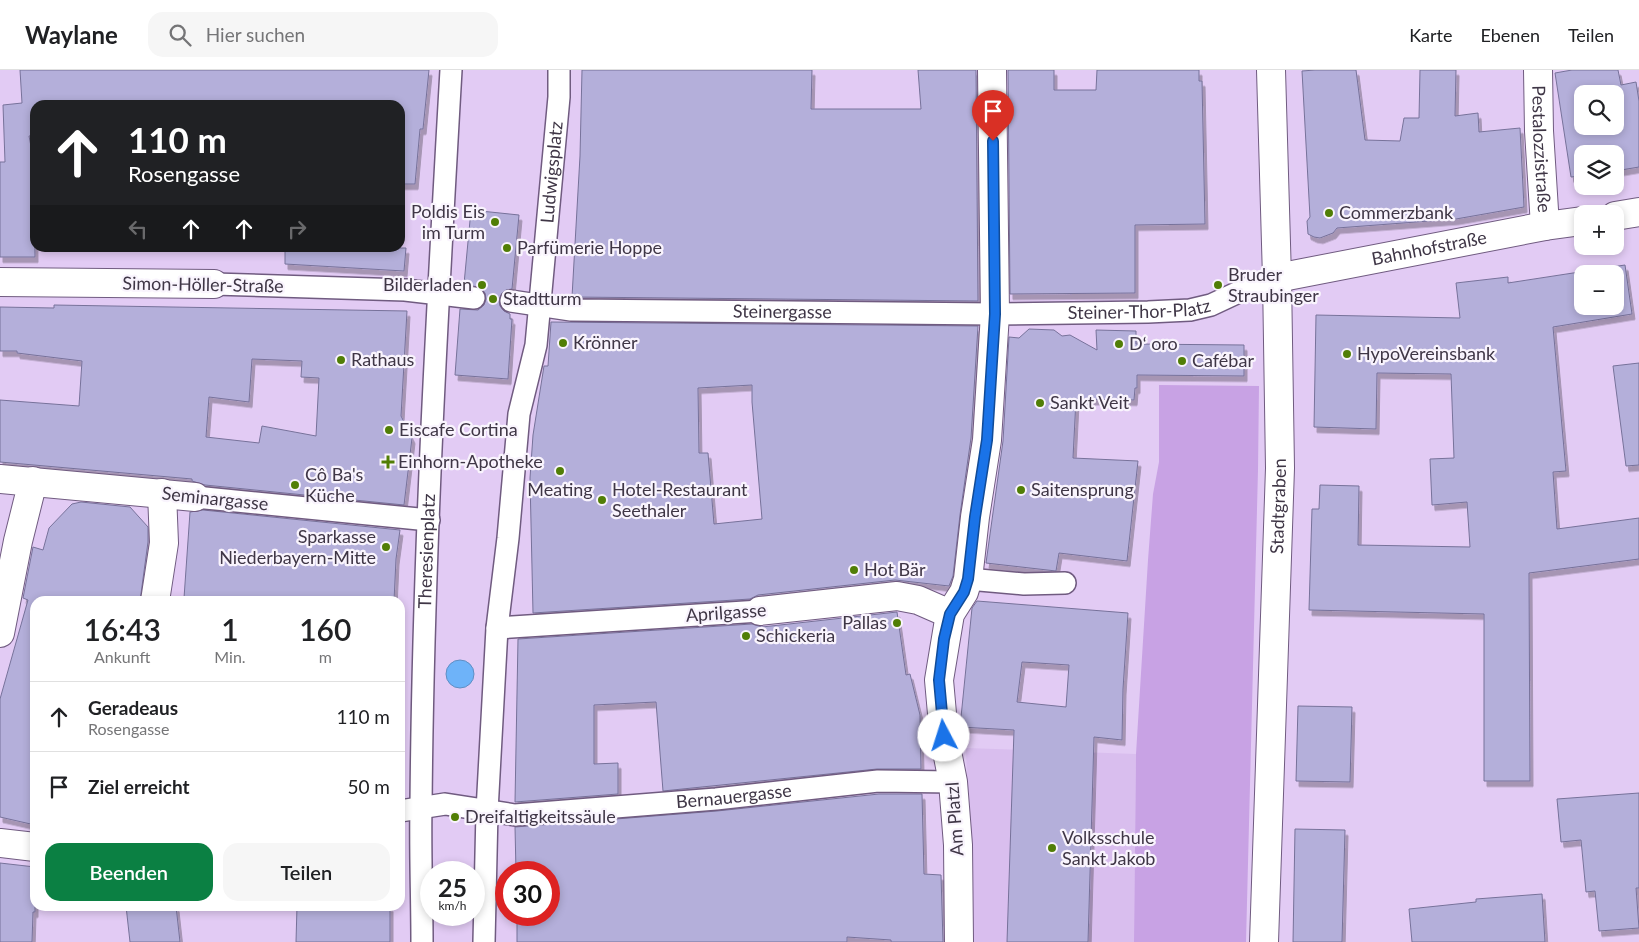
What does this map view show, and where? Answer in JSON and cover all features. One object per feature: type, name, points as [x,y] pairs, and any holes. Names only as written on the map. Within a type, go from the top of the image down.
[{"type":"street","points":[[438,294],[451,70]]},
{"type":"street","name":"Ludwigsplatz","points":[[540,305],[559,97],[559,70]]},
{"type":"street","name":"Am Platzl","points":[[959,942],[958,845],[953,782],[944,736],[939,680],[944,639],[950,614],[964,592],[968,579],[987,440],[995,314],[992,70]]},
{"type":"street","name":"Stadtgraben","points":[[1264,942],[1280,468],[1271,70]]},
{"type":"street","name":"Pestalozzistraße","points":[[1538,70],[1539,131],[1545,226]]},
{"type":"street","points":[[1624,214],[1639,212]]},
{"type":"street","name":"Bahnhofstraße","points":[[1277,278],[1545,226],[1574,222]]},
{"type":"street","name":"Steiner-Thor-Platz","points":[[995,314],[1190,310],[1211,305],[1243,290],[1277,278]]},
{"type":"street","name":"Simon-Höller-Straße","points":[[0,282],[214,284],[405,290],[474,298]]},
{"type":"street","name":"Theresienplatz","points":[[422,942],[410,809],[429,520],[438,294]]},
{"type":"street","name":"Steinergasse","points":[[511,301],[571,310],[995,314]]},
{"type":"street","points":[[484,942],[487,811],[497,628],[508,538],[518,414],[536,345],[540,305]]},
{"type":"street","name":"Seminargasse","points":[[0,479],[429,520]]},
{"type":"street","points":[[0,633],[14,559],[32,482]]},
{"type":"street","points":[[156,596],[164,543],[162,493]]},
{"type":"street","points":[[968,579],[1024,584],[1065,583]]},
{"type":"street","name":"Aprilgasse","points":[[497,628],[760,611],[897,596],[918,600],[950,614]]},
{"type":"street","name":"Bernauergasse","points":[[487,811],[515,815],[716,799],[878,781],[953,782]]},
{"type":"street","points":[[410,809],[445,804],[487,811]]},
{"type":"street","points":[[0,843],[30,846]]},
{"type":"shaded area","points":[[1159,385],[1259,386],[1246,942],[1134,942],[1136,754],[1153,494],[1159,462]]},
{"type":"shaded area","name":"Volksschule Sankt Jakob","points":[[966,748],[1136,754],[1134,942],[972,942]]},
{"type":"water","points":[[460,660],[470,664],[474,674],[470,684],[460,688],[450,684],[446,674],[450,664]]},
{"type":"building","points":[[20,70],[429,70],[423,129],[420,129],[415,184],[405,184],[405,100],[30,100],[30,252],[35,252],[35,257],[0,257],[0,162],[5,162],[3,105],[22,103]]},
{"type":"building","points":[[582,70],[812,70],[811,109],[921,109],[918,70],[976,70],[978,301],[572,297],[580,156]]},
{"type":"building","points":[[1008,70],[1054,70],[1054,90],[1096,90],[1097,70],[1199,70],[1199,81],[1202,81],[1205,224],[1135,225],[1135,293],[1010,294]]},
{"type":"building","points":[[1356,70],[1365,140],[1400,141],[1404,118],[1419,118],[1420,70],[1456,70],[1455,116],[1478,113],[1479,132],[1520,128],[1524,207],[1456,219],[1337,228],[1333,233],[1320,238],[1308,234],[1307,221],[1310,217],[1302,71]]},
{"type":"building","points":[[1572,70],[1618,70],[1621,85],[1636,82],[1639,101],[1639,167],[1624,170],[1624,145],[1574,145],[1574,177],[1571,177],[1555,73]]},
{"type":"building","points":[[471,210],[519,215],[512,289],[502,293],[499,300],[500,306],[510,314],[510,319],[512,319],[508,379],[455,375],[460,309],[478,310],[484,305],[486,299],[485,293],[481,288],[464,284]]},
{"type":"building","points":[[406,248],[404,271],[285,264],[285,252],[405,252]]},
{"type":"building","points":[[1625,265],[1632,314],[1553,327],[1566,471],[1553,472],[1557,529],[1639,518],[1639,559],[1529,573],[1530,781],[1484,781],[1484,614],[1309,610],[1312,509],[1319,509],[1320,485],[1359,486],[1358,545],[1470,547],[1467,502],[1432,505],[1430,459],[1454,458],[1451,374],[1377,373],[1376,429],[1314,427],[1316,315],[1460,318],[1456,283],[1508,277],[1508,283],[1574,273],[1574,315],[1624,315]]},
{"type":"building","points":[[54,305],[407,311],[401,416],[412,438],[404,505],[205,485],[192,481],[192,479],[0,462],[0,400],[79,406],[82,361],[17,353],[17,351],[0,351],[0,307],[54,308]],"holes":[[[252,359],[302,361],[301,377],[319,378],[316,436],[262,426],[259,443],[206,437],[209,397],[249,402]]]},
{"type":"building","points":[[551,322],[978,326],[971,438],[953,576],[949,586],[895,580],[758,595],[750,599],[533,613],[530,478],[533,435],[544,366],[548,366]],"holes":[[[752,385],[762,519],[714,524],[708,453],[699,453],[698,388]]]},
{"type":"building","points":[[1029,329],[1054,330],[1062,336],[1070,335],[1097,350],[1096,330],[1136,331],[1136,344],[1244,345],[1244,376],[1137,375],[1137,388],[1135,388],[1134,400],[1076,399],[1073,458],[1138,461],[1127,561],[1059,553],[1056,571],[986,563],[1003,441],[1009,337],[1019,338]]},
{"type":"building","points":[[1639,363],[1639,465],[1626,466],[1613,366]]},
{"type":"building","points":[[81,502],[130,507],[148,527],[148,542],[141,596],[30,596],[30,824],[0,817],[0,699],[28,600],[23,598],[33,547],[43,550],[49,528],[72,504]]},
{"type":"building","points":[[203,510],[400,530],[394,596],[184,596],[190,512]]},
{"type":"building","points":[[977,601],[1128,613],[1122,740],[1094,737],[1088,942],[1007,942],[1014,730],[960,727],[972,608]],"holes":[[[1022,662],[1069,665],[1066,707],[1017,702]]]},
{"type":"building","points":[[897,612],[906,675],[910,674],[920,715],[921,769],[877,769],[663,791],[656,702],[594,705],[594,764],[618,763],[618,794],[515,802],[518,639],[752,624],[762,627]]},
{"type":"building","points":[[1298,706],[1352,707],[1350,782],[1296,781]]},
{"type":"building","points":[[1639,793],[1639,888],[1636,888],[1639,928],[1599,931],[1595,891],[1586,892],[1581,840],[1561,842],[1557,799]]},
{"type":"building","points":[[879,794],[922,794],[924,874],[941,875],[943,942],[891,942],[891,940],[847,937],[847,942],[517,942],[517,926],[560,926],[560,861],[516,861],[515,827],[717,811]]},
{"type":"building","points":[[1295,829],[1345,830],[1342,942],[1293,942]]},
{"type":"building","points":[[0,863],[30,866],[30,911],[35,911],[33,912],[32,942],[0,942]]},
{"type":"building","points":[[1542,894],[1545,942],[1412,942],[1409,909],[1476,902],[1476,899]]},
{"type":"building","points":[[127,911],[177,911],[180,942],[130,942]]},
{"type":"building","points":[[297,911],[390,911],[390,942],[296,942]]},
{"type":"place","name":"Commerzbank","points":[[1329,213]]},
{"type":"place","name":"Poldis Eis im Turm","points":[[495,222]]},
{"type":"place","name":"Parfümerie Hoppe","points":[[507,248]]},
{"type":"place","name":"Bilderladen","points":[[482,285]]},
{"type":"place","name":"Bruder Straubinger","points":[[1218,285]]},
{"type":"place","name":"Stadtturm","points":[[493,299]]},
{"type":"place","name":"Krönner","points":[[563,343]]},
{"type":"place","name":"D‘ oro","points":[[1119,344]]},
{"type":"place","name":"HypoVereinsbank","points":[[1347,354]]},
{"type":"place","name":"Rathaus","points":[[341,360]]},
{"type":"place","name":"Cafébar","points":[[1182,361]]},
{"type":"place","name":"Sankt Veit","points":[[1040,403]]},
{"type":"place","name":"Eiscafe Cortina","points":[[389,430]]},
{"type":"place","name":"Einhorn-Apotheke","points":[[388,462]]},
{"type":"place","name":"Meating","points":[[560,471]]},
{"type":"place","name":"Cô Ba's Küche","points":[[295,485]]},
{"type":"place","name":"Saitensprung","points":[[1021,490]]},
{"type":"place","name":"Hotel-Restaurant Seethaler","points":[[602,500]]},
{"type":"place","name":"Sparkasse Niederbayern-Mitte","points":[[386,547]]},
{"type":"place","name":"Hot Bär","points":[[854,570]]},
{"type":"place","name":"Pallas","points":[[897,623]]},
{"type":"place","name":"Schickeria","points":[[746,636]]},
{"type":"place","name":"Dreifaltigkeitssäule","points":[[455,817]]},
{"type":"place","name":"Volksschule Sankt Jakob","points":[[1052,848]]},
{"type":"route","points":[[944,736],[939,680],[944,639],[950,614],[964,592],[968,579],[987,440],[995,314],[993,141]]}]
